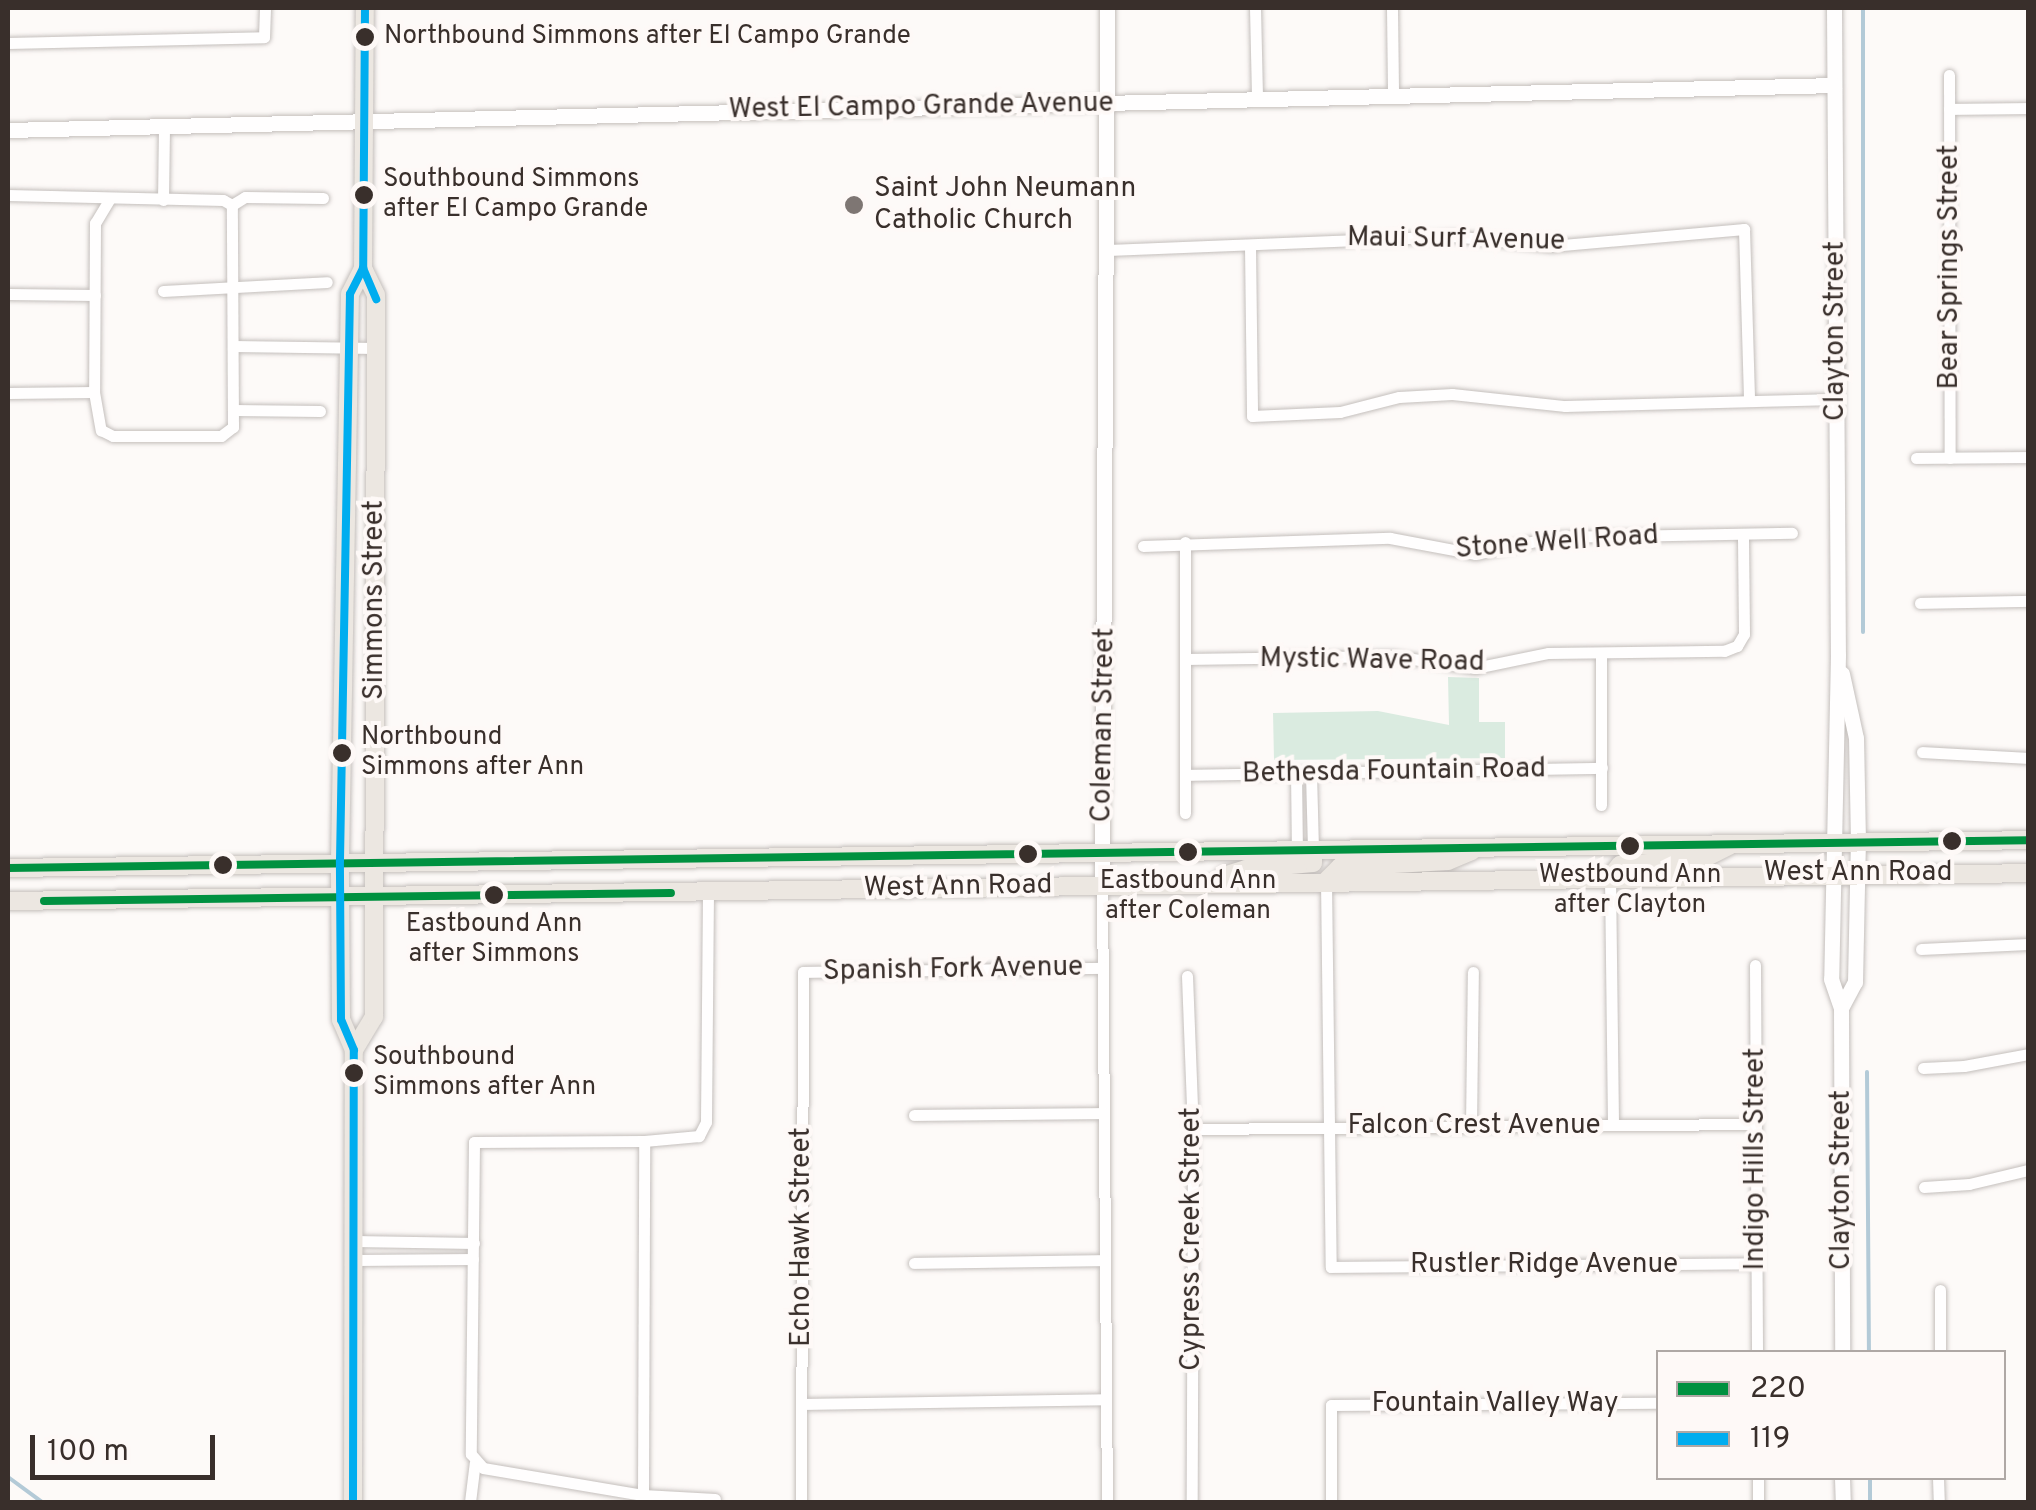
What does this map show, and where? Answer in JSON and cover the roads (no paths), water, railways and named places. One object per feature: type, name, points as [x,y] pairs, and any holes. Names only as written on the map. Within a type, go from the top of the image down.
[{"type":"main road","name":"Simmons Street","points":[[354,1050],[374,1017],[376,295],[363,268],[365,8]]},
{"type":"main road","name":"Simmons Street","points":[[354,1502],[354,1050],[341,1020],[340,860],[350,294],[363,268]]},
{"type":"main road","name":"West Ann Road","points":[[8,868],[340,860],[2028,840]]},
{"type":"main road","points":[[1610,877],[1620,865],[1703,860],[1735,842]]},
{"type":"main road","points":[[1326,882],[1340,866],[1448,862],[1482,846]]},
{"type":"main road","points":[[1198,883],[1246,869],[1313,863],[1305,850]]},
{"type":"main road","points":[[706,858],[708,892]]},
{"type":"main road","name":"West Ann Road","points":[[8,901],[374,899],[1832,872],[2028,872]]},
{"type":"street","points":[[8,43],[264,37],[265,8]]},
{"type":"street","name":"Coleman Street","points":[[1107,8],[1102,853],[1107,1502]]},
{"type":"street","points":[[1254,8],[1258,99]]},
{"type":"street","points":[[1392,8],[1393,96]]},
{"type":"street","name":"Clayton Street","points":[[1834,8],[1838,655],[1832,979],[1841,1008],[1842,1350]]},
{"type":"street","name":"Bear Springs Street","points":[[1950,75],[1950,458]]},
{"type":"street","name":"West El Campo Grande Avenue","points":[[8,130],[1834,86]]},
{"type":"street","points":[[1950,109],[2028,108]]},
{"type":"street","points":[[163,200],[164,126]]},
{"type":"street","points":[[8,194],[97,195],[109,200],[223,200],[232,205]]},
{"type":"street","points":[[232,205],[245,197],[322,198]]},
{"type":"street","points":[[109,200],[95,223],[94,392],[102,430],[113,436],[229,433],[232,205]]},
{"type":"street","name":"Maui Surf Avenue","points":[[1108,250],[1452,236],[1551,246],[1744,229],[1749,401]]},
{"type":"street","points":[[1250,246],[1252,416],[1340,412],[1399,397],[1452,394],[1565,406],[1836,399]]},
{"type":"street","points":[[162,291],[327,282]]},
{"type":"street","points":[[8,294],[95,295]]},
{"type":"street","points":[[233,346],[375,348]]},
{"type":"street","points":[[8,393],[94,392]]},
{"type":"street","points":[[232,410],[320,411]]},
{"type":"street","points":[[1916,458],[2028,457]]},
{"type":"street","name":"Stone Well Road","points":[[1144,546],[1390,538],[1476,554],[1555,537],[1792,533]]},
{"type":"street","name":"Mystic Wave Road","points":[[1185,659],[1392,656],[1475,668],[1548,653],[1724,652],[1737,646],[1744,634],[1744,534]]},
{"type":"street","points":[[1185,542],[1185,813]]},
{"type":"street","points":[[1920,603],[2028,602]]},
{"type":"street","points":[[1600,805],[1601,653]]},
{"type":"street","name":"Clayton Street","points":[[1838,655],[1856,738],[1858,841],[1856,982],[1841,1008]]},
{"type":"street","points":[[1834,738],[1856,738]]},
{"type":"street","points":[[1922,752],[2028,758]]},
{"type":"street","name":"Bethesda Fountain Road","points":[[1185,775],[1602,768]]},
{"type":"street","points":[[1296,773],[1305,850]]},
{"type":"street","points":[[1305,850],[1311,773]]},
{"type":"street","points":[[1610,877],[1612,1125]]},
{"type":"street","points":[[1326,882],[1331,1128]]},
{"type":"street","points":[[470,1502],[474,1464],[470,1454],[474,1142],[644,1141],[700,1136],[706,1122],[708,892]]},
{"type":"street","points":[[1921,948],[2028,944]]},
{"type":"street","name":"Indigo Hills Street","points":[[1755,965],[1757,1350]]},
{"type":"street","name":"Spanish Fork Avenue","points":[[803,972],[1103,968]]},
{"type":"street","name":"Echo Hawk Street","points":[[801,1502],[803,972]]},
{"type":"street","points":[[1471,1126],[1473,972]]},
{"type":"street","name":"Cypress Creek Street","points":[[1187,976],[1192,1129],[1192,1502]]},
{"type":"street","points":[[1923,1068],[2028,1054]]},
{"type":"street","points":[[914,1116],[1104,1113]]},
{"type":"street","name":"Falcon Crest Avenue","points":[[1192,1129],[1756,1124]]},
{"type":"street","name":"Rustler Ridge Avenue","points":[[1331,1128],[1331,1266],[1757,1263]]},
{"type":"street","points":[[634,1497],[644,1141]]},
{"type":"street","points":[[1924,1187],[1969,1184],[2028,1170]]},
{"type":"street","points":[[354,1250],[474,1243]]},
{"type":"street","points":[[354,1250],[473,1259]]},
{"type":"street","points":[[914,1263],[1105,1260]]},
{"type":"street","points":[[1940,1290],[1940,1350]]},
{"type":"street","points":[[801,1404],[1106,1399]]},
{"type":"street","name":"Fountain Valley Way","points":[[1331,1502],[1331,1406],[1656,1403]]},
{"type":"street","points":[[474,1464],[634,1497],[715,1499]]},
{"type":"waterway","points":[[1863,8],[1863,632]]},
{"type":"waterway","points":[[1867,1072],[1869,1350]]},
{"type":"waterway","points":[[8,1477],[42,1502]]},
{"type":"waterway","points":[[1870,1480],[1870,1502]]},
{"type":"place","name":"Northbound Simmons after El Campo Grande","points":[[365,37]]},
{"type":"place","name":"Southbound Simmons after El Campo Grande","points":[[364,195]]},
{"type":"place","name":"Saint John Neumann Catholic Church","points":[[854,205]]},
{"type":"place","name":"Northbound Simmons after Ann","points":[[342,753]]},
{"type":"place","name":"Westbound Ann after Clayton","points":[[1630,846]]},
{"type":"place","name":"Eastbound Ann after Coleman","points":[[1188,852]]},
{"type":"place","name":"Eastbound Ann after Simmons","points":[[494,895]]},
{"type":"place","name":"Southbound Simmons after Ann","points":[[354,1073]]}]
